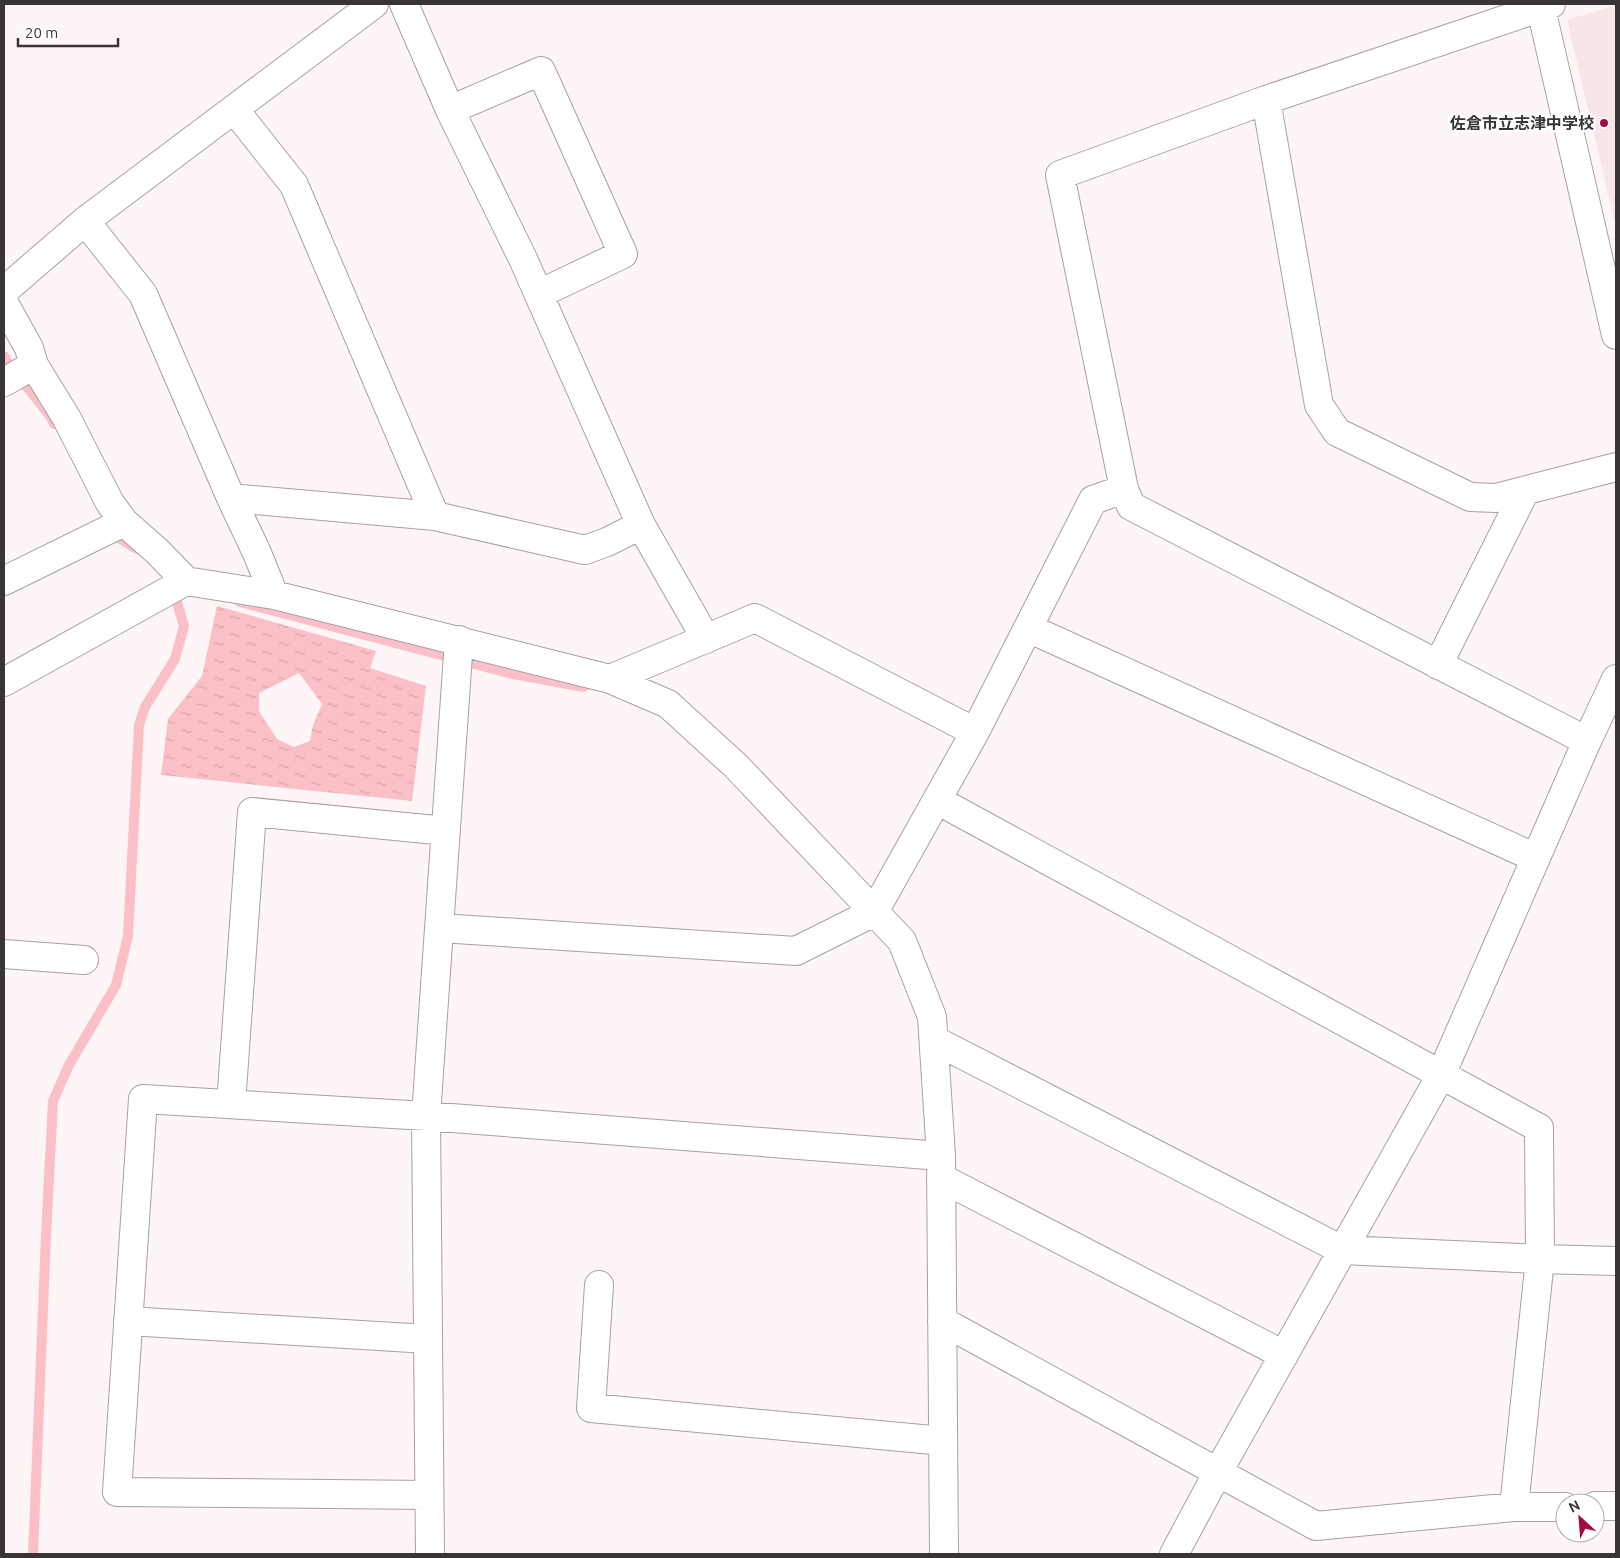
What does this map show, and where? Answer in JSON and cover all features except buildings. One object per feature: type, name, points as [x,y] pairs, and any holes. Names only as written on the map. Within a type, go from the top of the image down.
[{"type":"street","points":[[4,291],[85,221],[374,4]]},
{"type":"street","points":[[404,4],[450,110],[539,294],[641,525],[706,639]]},
{"type":"street","points":[[1586,741],[1131,506],[1124,489],[1060,175],[1266,100],[1545,5],[1616,335]]},
{"type":"street","points":[[450,110],[541,70],[623,254],[539,294]]},
{"type":"street","points":[[1266,100],[1319,405],[1337,432],[1470,497],[1496,498],[1616,467]]},
{"type":"street","points":[[234,109],[294,185],[435,516]]},
{"type":"street","points":[[85,221],[143,294],[274,595]]},
{"type":"street","points":[[4,303],[29,348],[34,365],[66,417],[110,503],[124,522],[158,552],[186,581],[274,595],[459,640],[610,679],[668,704],[736,766],[902,941],[932,1017],[934,1040],[941,1167],[944,1554]]},
{"type":"street","points":[[4,382],[34,365]]},
{"type":"street","points":[[440,928],[796,951],[874,912],[975,732],[1093,500],[1124,489]]},
{"type":"street","points":[[1438,665],[1525,491]]},
{"type":"street","points":[[231,498],[435,516],[585,550],[607,542],[641,525]]},
{"type":"street","points":[[4,581],[124,522]]},
{"type":"street","points":[[4,682],[186,581]]},
{"type":"street","points":[[610,679],[755,618],[975,732]]},
{"type":"street","points":[[1028,628],[1536,858]]},
{"type":"street","points":[[430,1554],[426,1116],[459,640]]},
{"type":"street","points":[[1174,1554],[1441,1075],[1586,741],[1616,679]]},
{"type":"street","points":[[936,800],[1539,1128],[1540,1259],[1514,1507]]},
{"type":"street","points":[[231,1104],[252,812],[446,831]]},
{"type":"street","points":[[4,954],[84,960]]},
{"type":"street","points":[[934,1040],[1342,1250],[1540,1259],[1616,1260]]},
{"type":"street","points":[[430,1495],[117,1492],[143,1099],[426,1116],[941,1167],[1284,1355]]},
{"type":"street","points":[[599,1285],[591,1408],[943,1441]]},
{"type":"street","points":[[128,1321],[428,1339]]},
{"type":"street","points":[[942,1321],[1316,1526],[1514,1507],[1555,1506]]},
{"type":"shaded area","name":"佐倉市立志津中学校","points":[[1616,5],[1616,227],[1567,20]]},
{"type":"water","points":[[217,606],[376,651],[370,668],[426,686],[412,801],[161,775],[168,719],[202,676]],"holes":[[[299,673],[322,704],[313,725],[310,741],[294,747],[277,739],[259,711],[259,693]]]},
{"type":"waterway","points":[[4,356],[50,416],[54,424]]},
{"type":"waterway","points":[[112,528],[119,538],[137,549]]},
{"type":"waterway","points":[[33,1554],[53,1101],[69,1065],[116,985],[128,936],[139,725],[145,707],[175,659],[184,626],[173,589]]},
{"type":"waterway","points":[[240,602],[513,674],[584,687]]},
{"type":"place","name":"佐倉市立志津中学校","points":[[1604,123]]}]
